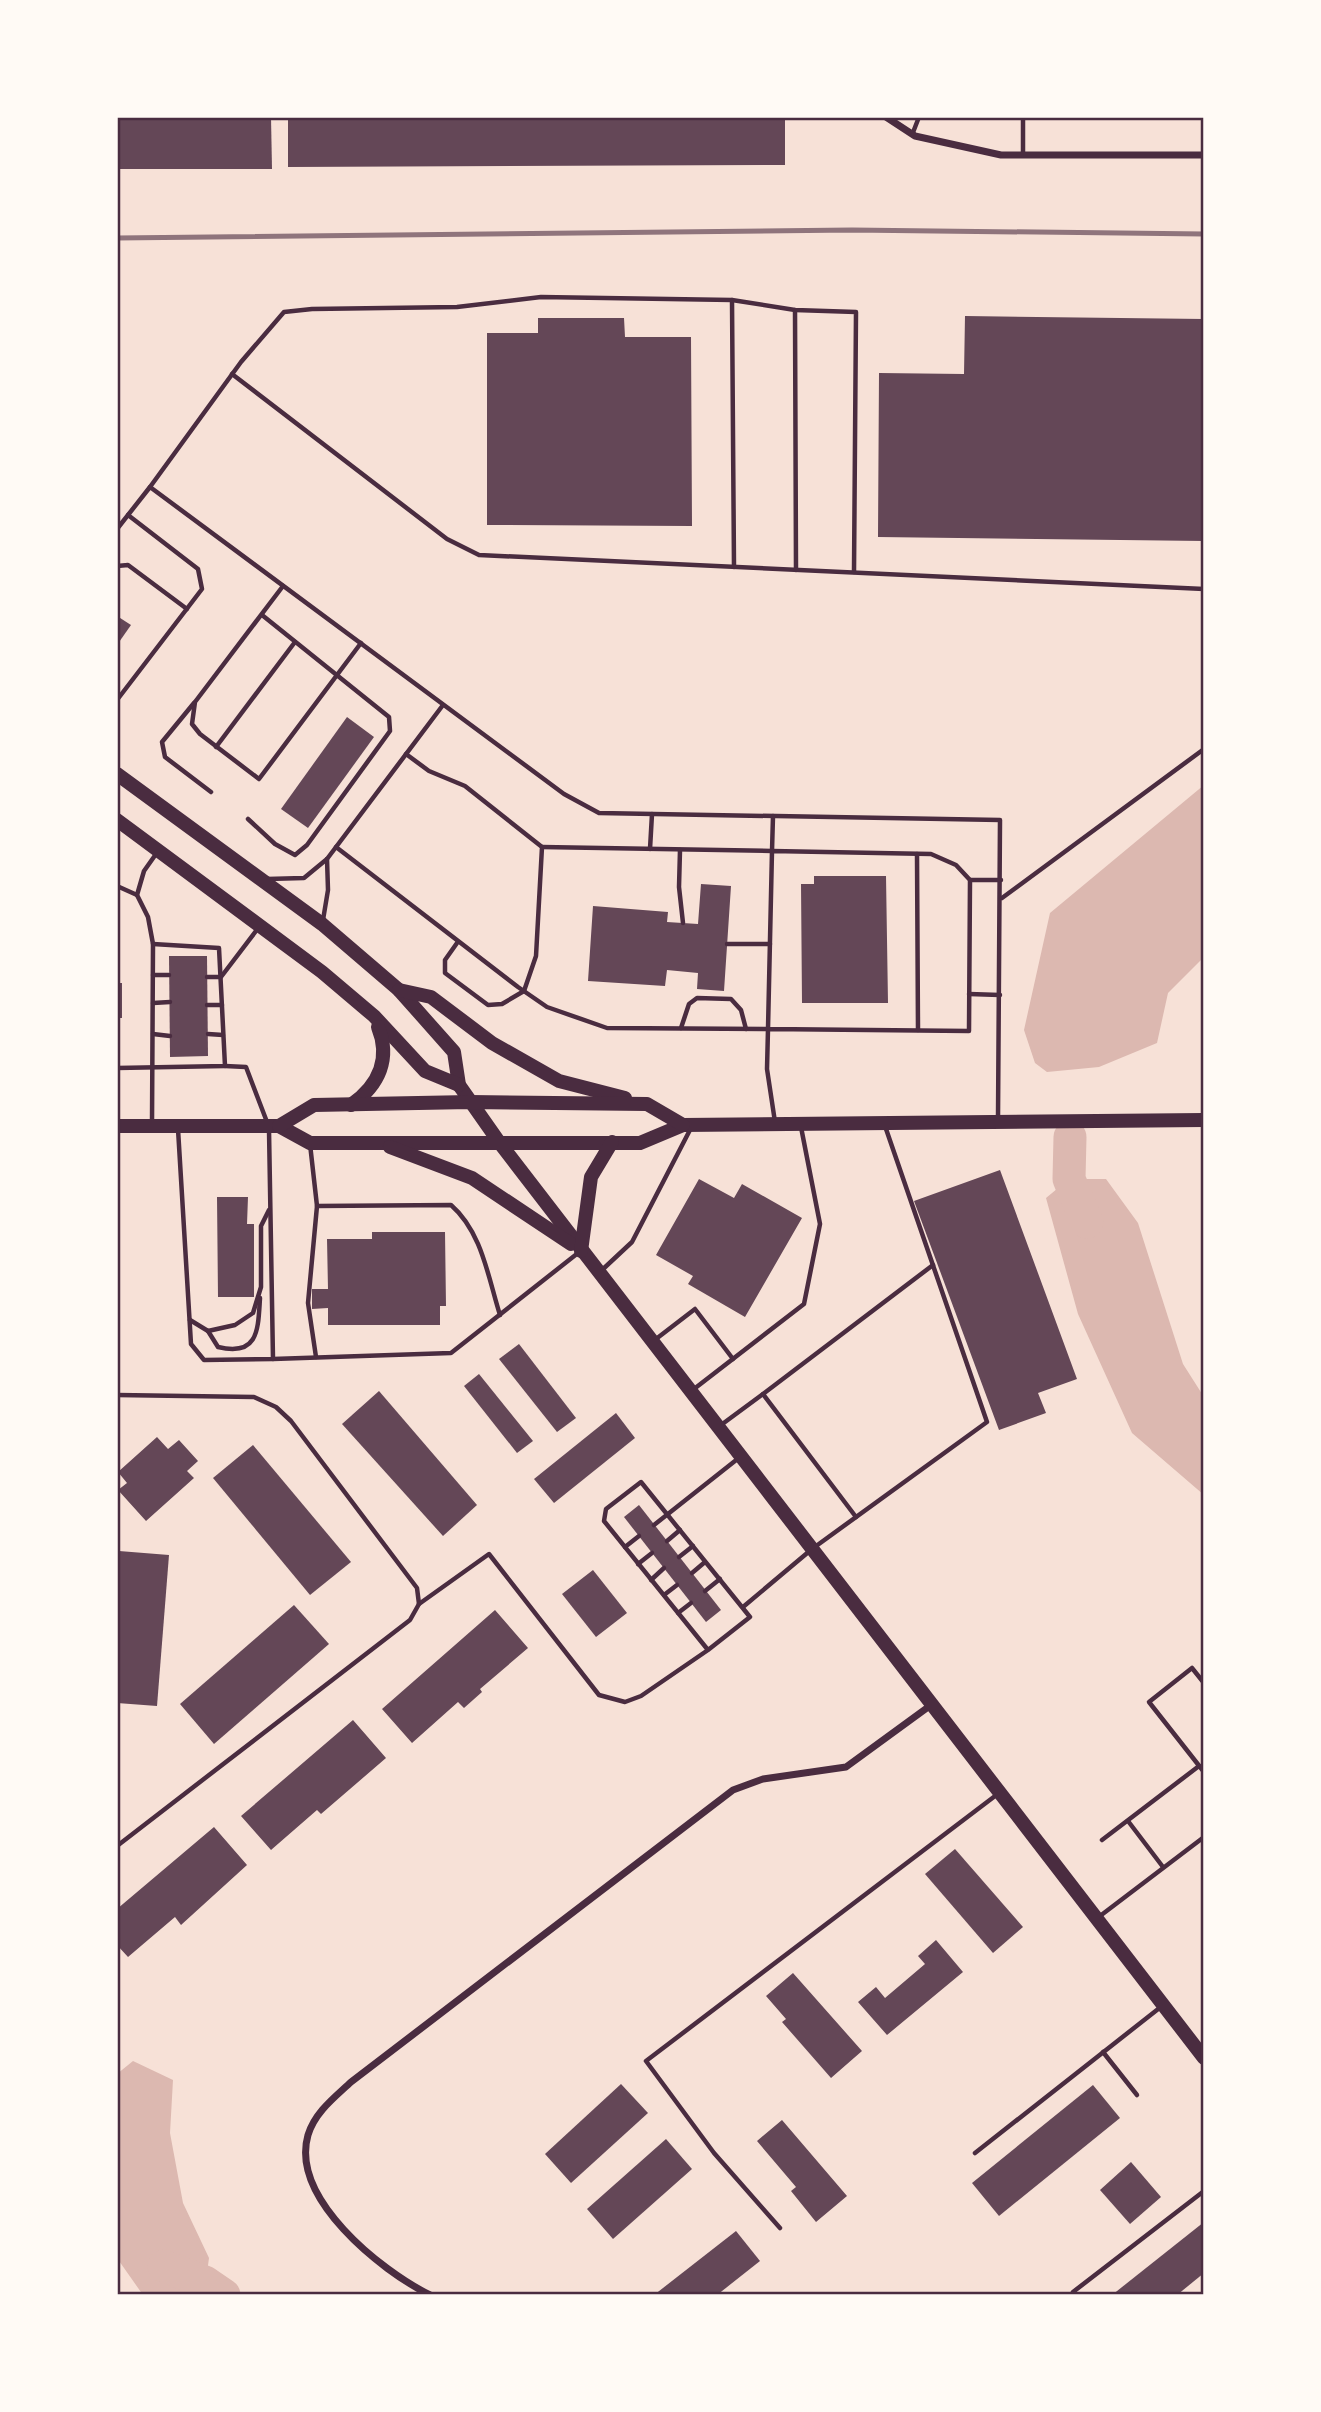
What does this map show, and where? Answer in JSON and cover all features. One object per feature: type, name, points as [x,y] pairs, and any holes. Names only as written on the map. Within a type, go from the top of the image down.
[{"type":"main road","points":[[117,774],[322,924],[400,990],[454,1052],[459,1085],[499,1142],[1204,2058]]},
{"type":"main road","points":[[117,820],[260,926],[374,1016],[425,1072],[459,1085]]},
{"type":"main road","points":[[400,990],[431,997],[492,1043],[559,1081],[647,1104],[688,1125]]},
{"type":"main road","points":[[351,1105],[367,1094],[384,1064],[385,1043],[374,1016]]},
{"type":"main road","points":[[274,1126],[314,1105],[470,1102],[647,1104]]},
{"type":"main road","points":[[117,1126],[274,1126],[310,1143],[640,1143],[688,1125],[1204,1120]]},
{"type":"main road","points":[[581,1251],[591,1177],[612,1142]]},
{"type":"main road","points":[[379,1143],[472,1178],[581,1251]]},
{"type":"street","points":[[886,117],[912,135],[1002,155],[1204,155]]},
{"type":"street","points":[[430,2295],[377,2260],[338,2221],[315,2192],[306,2164],[308,2135],[321,2109],[351,2082],[733,1790],[763,1779],[846,1767],[931,1705]]},
{"type":"lane","points":[[912,135],[919,117]]},
{"type":"lane","points":[[1023,117],[1023,155]]},
{"type":"lane","points":[[117,529],[232,374],[284,312],[312,309],[457,307],[541,297],[732,300],[795,310],[856,312],[855,572]]},
{"type":"lane","points":[[732,300],[734,567]]},
{"type":"lane","points":[[795,310],[796,569]]},
{"type":"lane","points":[[232,374],[447,539],[479,555],[1204,589]]},
{"type":"lane","points":[[150,487],[564,794],[599,813],[1000,820],[998,1120]]},
{"type":"lane","points":[[117,700],[202,589],[198,569],[128,515]]},
{"type":"lane","points":[[117,566],[128,565],[187,608]]},
{"type":"lane","points":[[211,792],[165,757],[162,742],[283,586]]},
{"type":"lane","points":[[247,819],[275,844],[295,855],[307,845],[390,731],[389,717],[262,614]]},
{"type":"lane","points":[[216,747],[295,642]]},
{"type":"lane","points":[[195,702],[192,724],[216,747],[259,779],[360,643]]},
{"type":"lane","points":[[259,879],[304,878],[327,859],[443,705]]},
{"type":"lane","points":[[1001,898],[1204,749]]},
{"type":"lane","points":[[336,847],[457,943],[547,1007],[607,1028],[969,1031],[970,880],[956,864],[931,854],[542,847],[465,786],[429,771],[406,754]]},
{"type":"lane","points":[[650,849],[652,814]]},
{"type":"lane","points":[[773,816],[767,1069],[775,1123]]},
{"type":"lane","points":[[457,943],[445,960],[445,973],[459,986],[488,1006],[502,1004],[524,991],[536,956],[542,847]]},
{"type":"lane","points":[[137,895],[144,871],[159,850]]},
{"type":"lane","points":[[680,850],[679,887],[684,923]]},
{"type":"lane","points":[[916,854],[918,1030]]},
{"type":"lane","points":[[322,924],[328,890],[327,859]]},
{"type":"lane","points":[[970,880],[1001,880]]},
{"type":"lane","points":[[117,886],[137,895],[149,917],[153,944],[152,1126]]},
{"type":"lane","points":[[220,977],[260,926]]},
{"type":"lane","points":[[153,944],[219,948],[225,1066]]},
{"type":"lane","points":[[727,944],[770,944]]},
{"type":"lane","points":[[153,975],[169,975]]},
{"type":"lane","points":[[207,977],[220,977]]},
{"type":"lane","points":[[969,994],[1000,995]]},
{"type":"lane","points":[[681,1028],[689,1004],[697,998],[731,999],[741,1010],[746,1029]]},
{"type":"lane","points":[[153,1003],[170,1002]]},
{"type":"lane","points":[[207,1005],[222,1005]]},
{"type":"lane","points":[[153,1034],[170,1036]]},
{"type":"lane","points":[[208,1034],[223,1035]]},
{"type":"lane","points":[[117,1068],[246,1068],[274,1126],[270,1208],[274,1359]]},
{"type":"lane","points":[[743,1607],[812,1549],[987,1422],[883,1122]]},
{"type":"lane","points":[[690,1391],[804,1304],[820,1224],[800,1123]]},
{"type":"lane","points":[[598,1273],[632,1242],[688,1125]]},
{"type":"lane","points":[[178,1126],[191,1344],[204,1360],[451,1353],[581,1251]]},
{"type":"lane","points":[[310,1143],[317,1206],[308,1303],[316,1357]]},
{"type":"lane","points":[[317,1206],[451,1205],[466,1217],[475,1234],[499,1315]]},
{"type":"lane","points":[[190,1320],[208,1332],[218,1347],[240,1349],[254,1340],[261,1287],[261,1226],[270,1208]]},
{"type":"lane","points":[[718,1427],[933,1265]]},
{"type":"lane","points":[[208,1332],[235,1325],[253,1313],[261,1287]]},
{"type":"lane","points":[[652,1342],[695,1309],[733,1359]]},
{"type":"lane","points":[[763,1394],[856,1517]]},
{"type":"lane","points":[[117,1395],[254,1397],[275,1407],[291,1421],[417,1588],[419,1604]]},
{"type":"lane","points":[[654,1525],[741,1457]]},
{"type":"lane","points":[[117,1846],[410,1620],[419,1604],[489,1553],[599,1695],[625,1702],[641,1696],[708,1650],[750,1617],[641,1482],[606,1509],[604,1521],[708,1650]]},
{"type":"lane","points":[[667,1541],[680,1530]]},
{"type":"lane","points":[[625,1548],[639,1536]]},
{"type":"lane","points":[[679,1557],[693,1546]]},
{"type":"lane","points":[[638,1564],[652,1553]]},
{"type":"lane","points":[[692,1573],[705,1562]]},
{"type":"lane","points":[[651,1580],[664,1568]]},
{"type":"lane","points":[[705,1591],[720,1579]]},
{"type":"lane","points":[[664,1595],[677,1585]]},
{"type":"lane","points":[[678,1613],[691,1603]]},
{"type":"lane","points":[[1204,1683],[1192,1668],[1149,1702],[1204,1772]]},
{"type":"lane","points":[[1102,1840],[1199,1766]]},
{"type":"lane","points":[[780,2228],[714,2153],[646,2061],[999,1793]]},
{"type":"lane","points":[[1128,1821],[1164,1867]]},
{"type":"lane","points":[[1096,1918],[1204,1837]]},
{"type":"lane","points":[[975,2153],[1163,2005]]},
{"type":"lane","points":[[1103,2052],[1137,2095]]},
{"type":"lane","points":[[1073,2292],[1204,2191]]},
{"type":"shaded area","points":[[1204,785],[1204,957],[1168,993],[1157,1043],[1099,1067],[1047,1072],[1035,1063],[1024,1030],[1050,913]]},
{"type":"shaded area","points":[[1069,1179],[1106,1179],[1138,1223],[1183,1364],[1204,1397],[1204,1495],[1132,1433],[1078,1314],[1046,1198]]},
{"type":"shaded area","points":[[133,2061],[173,2080],[170,2133],[183,2203],[209,2258],[204,2295],[143,2295],[117,2258],[117,2074]]},
{"type":"building","points":[[117,117],[271,117],[272,169],[117,169]]},
{"type":"building","points":[[288,117],[785,117],[785,165],[288,167]]},
{"type":"building","points":[[965,316],[1204,319],[1204,541],[878,537],[879,373],[964,374]]},
{"type":"building","points":[[538,318],[624,318],[625,337],[691,337],[692,526],[487,525],[487,333],[538,333]]},
{"type":"building","points":[[117,616],[131,625],[117,645]]},
{"type":"building","points":[[347,717],[374,737],[308,828],[281,809]]},
{"type":"building","points":[[814,876],[886,876],[888,1003],[802,1003],[801,884],[814,884]]},
{"type":"building","points":[[701,884],[731,886],[724,991],[697,989],[698,973],[667,970],[665,986],[588,981],[593,906],[668,912],[667,922],[698,924]]},
{"type":"building","points":[[169,956],[207,956],[208,1056],[170,1057]]},
{"type":"building","points":[[117,983],[122,983],[122,1018],[117,1018]]},
{"type":"building","points":[[1000,1170],[1077,1379],[1038,1393],[1046,1413],[999,1430],[914,1201]]},
{"type":"building","points":[[699,1179],[734,1198],[742,1184],[802,1218],[745,1317],[688,1284],[693,1276],[656,1255]]},
{"type":"building","points":[[217,1197],[248,1197],[247,1224],[254,1224],[254,1297],[218,1297]]},
{"type":"building","points":[[372,1232],[445,1232],[446,1306],[440,1306],[440,1325],[328,1325],[328,1308],[312,1309],[312,1289],[328,1289],[327,1239],[372,1239]]},
{"type":"building","points":[[519,1344],[576,1418],[557,1432],[499,1359]]},
{"type":"building","points":[[479,1374],[533,1441],[517,1453],[464,1386]]},
{"type":"building","points":[[379,1391],[477,1505],[443,1536],[342,1424]]},
{"type":"building","points":[[616,1413],[635,1438],[554,1503],[534,1479]]},
{"type":"building","points":[[157,1437],[168,1449],[179,1440],[198,1461],[187,1471],[194,1478],[146,1521],[118,1490],[127,1483],[118,1472]]},
{"type":"building","points":[[253,1445],[351,1562],[310,1595],[213,1478]]},
{"type":"building","points":[[639,1505],[721,1610],[706,1622],[624,1517]]},
{"type":"building","points":[[119,1551],[169,1555],[157,1706],[117,1703]]},
{"type":"building","points":[[593,1570],[627,1613],[596,1637],[562,1594]]},
{"type":"building","points":[[294,1605],[329,1644],[214,1744],[180,1704]]},
{"type":"building","points":[[495,1610],[528,1648],[480,1689],[482,1692],[464,1708],[458,1702],[412,1743],[382,1709]]},
{"type":"building","points":[[353,1720],[386,1758],[321,1814],[317,1810],[271,1850],[241,1816]]},
{"type":"building","points":[[214,1827],[247,1865],[181,1925],[175,1917],[128,1957],[117,1945],[117,1909]]},
{"type":"building","points":[[955,1849],[1023,1927],[993,1953],[925,1874]]},
{"type":"building","points":[[936,1940],[963,1972],[887,2035],[858,2002],[876,1987],[885,1998],[925,1964],[918,1956]]},
{"type":"building","points":[[793,1973],[862,2051],[831,2078],[782,2022],[786,2019],[766,1996]]},
{"type":"building","points":[[621,2084],[648,2113],[571,2183],[545,2154]]},
{"type":"building","points":[[1093,2085],[1120,2118],[999,2216],[972,2183]]},
{"type":"building","points":[[782,2120],[847,2196],[816,2222],[791,2191],[796,2187],[757,2141]]},
{"type":"building","points":[[666,2139],[692,2169],[613,2239],[587,2209]]},
{"type":"building","points":[[1131,2162],[1161,2197],[1130,2224],[1100,2190]]},
{"type":"building","points":[[1204,2222],[1204,2273],[1177,2295],[1112,2295]]},
{"type":"building","points":[[736,2231],[760,2261],[717,2295],[654,2295]]},
{"type":"waterway","points":[[1070,1137],[1069,1179],[1087,1222]]},
{"type":"waterway","points":[[164,2266],[205,2282],[224,2295]]},
{"type":"railway","points":[[117,238],[852,230],[1204,234]]}]
